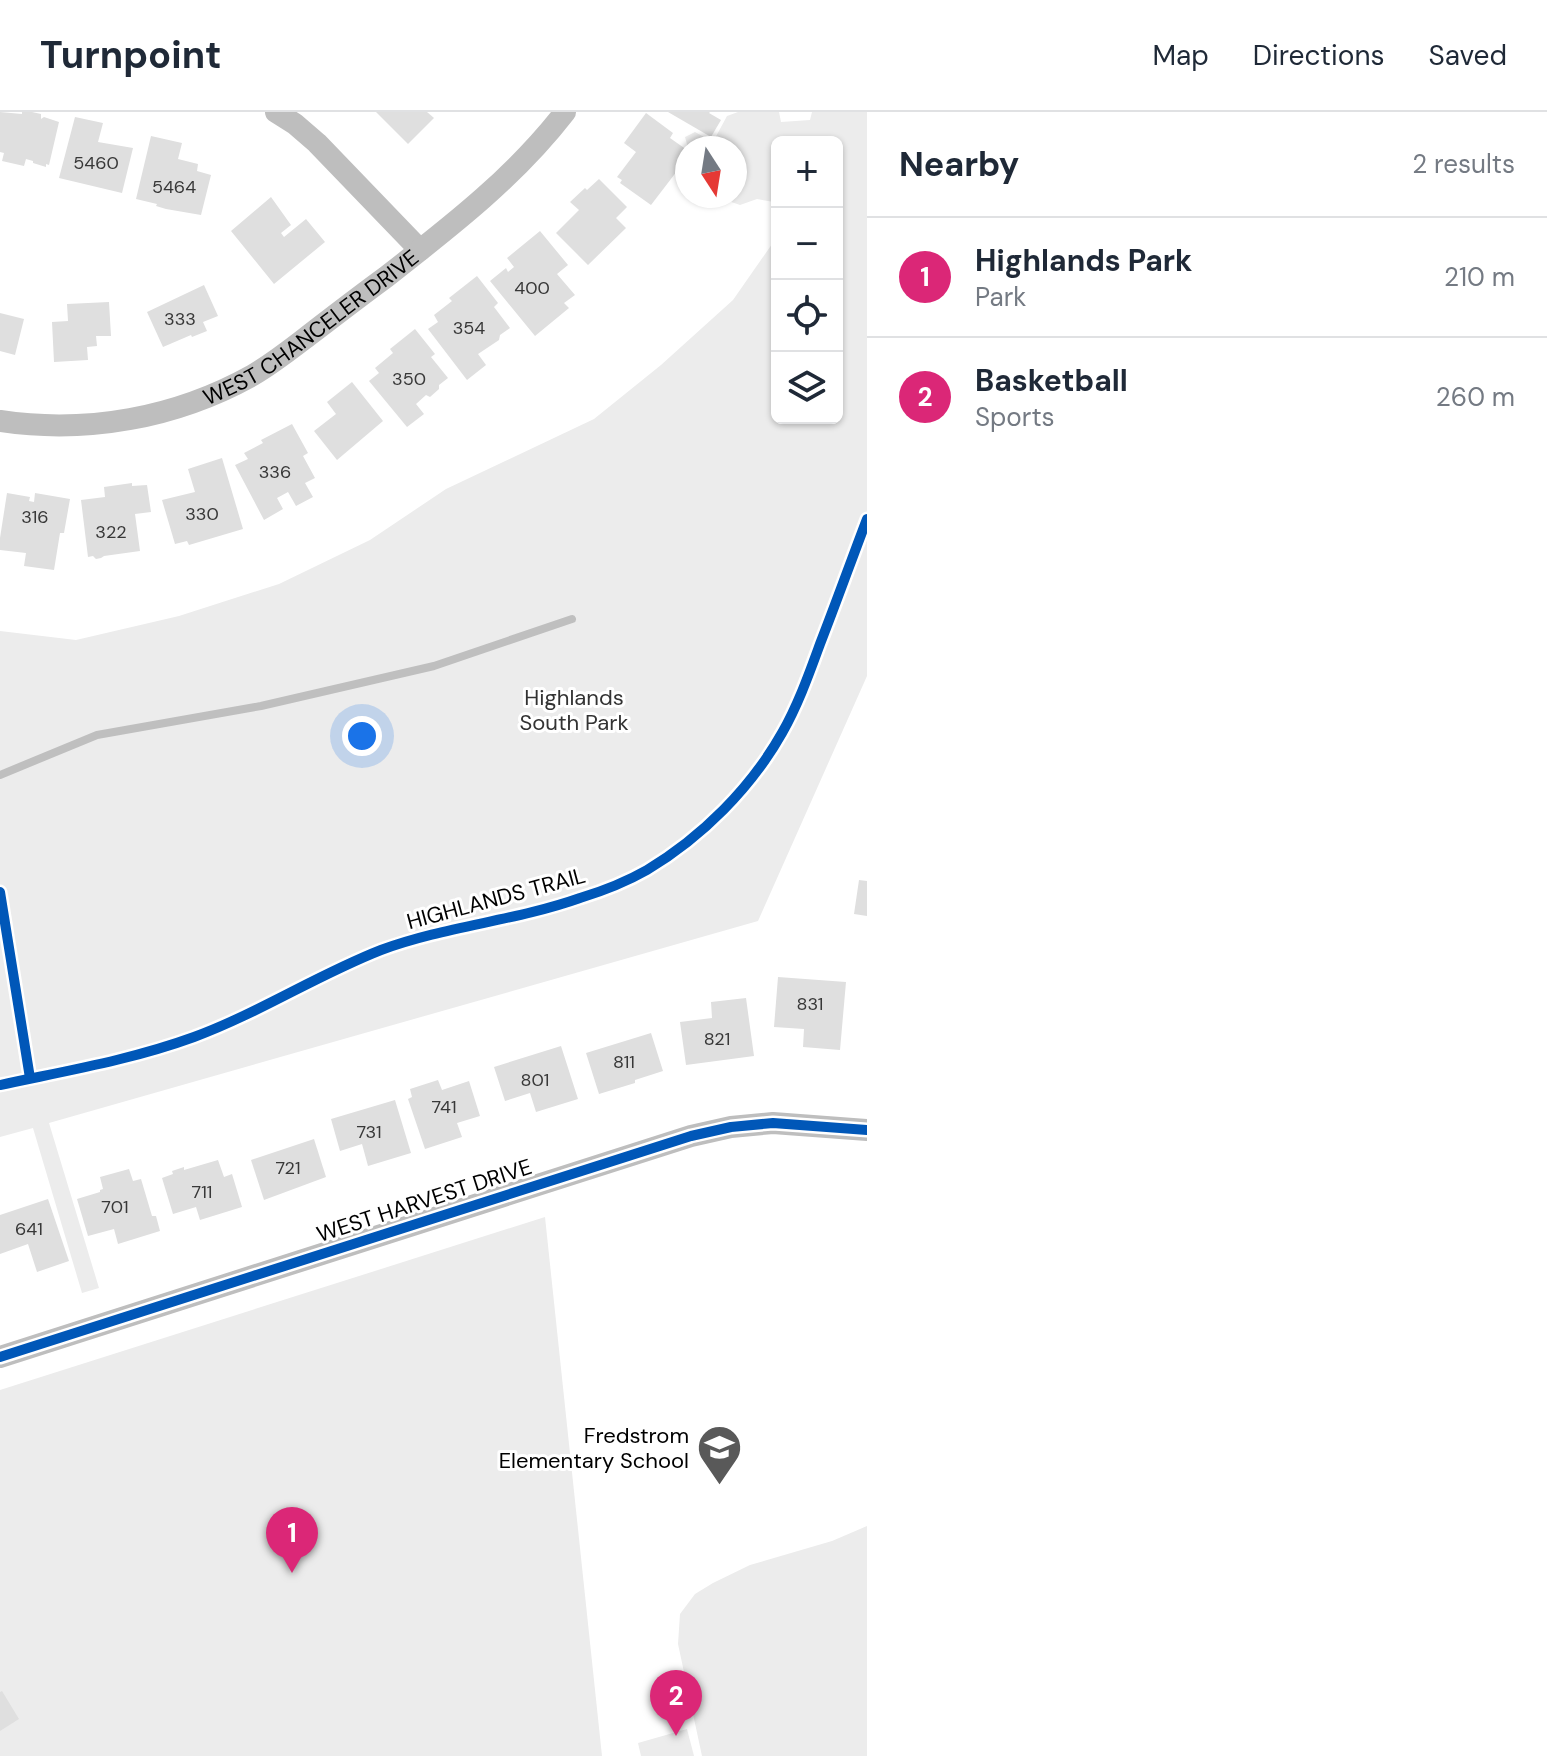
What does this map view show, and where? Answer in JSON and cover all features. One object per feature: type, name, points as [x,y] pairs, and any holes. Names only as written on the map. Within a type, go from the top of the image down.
[{"type":"street","points":[[276,112],[317,143],[420,250]]},
{"type":"street","name":"WEST CHANCELER DRIVE","points":[[0,421],[72,426],[119,422],[167,411],[214,395],[255,374],[420,250],[500,185],[565,112]]},
{"type":"street","name":"WEST HARVEST DRIVE","points":[[0,1357],[691,1136],[731,1127],[773,1123],[867,1130]]},
{"type":"green space","name":"Highlands South Park","points":[[738,112],[779,112],[781,122],[810,120],[812,112],[867,112],[867,676],[758,921],[49,1123],[99,1288],[82,1293],[33,1128],[0,1137],[0,631],[76,640],[179,616],[279,584],[370,540],[446,489],[594,419],[661,365],[733,300],[771,246],[771,424],[843,424],[843,136],[771,136],[771,201],[757,199],[747,203],[747,136],[716,136],[727,116]]},
{"type":"green space","points":[[545,1217],[602,1756],[0,1756],[0,1390]]},
{"type":"green space","points":[[867,1526],[867,1756],[702,1756],[678,1644],[680,1614],[695,1594],[750,1565],[832,1541]]},
{"type":"green space","points":[[687,1729],[694,1756],[641,1756],[638,1743]]},
{"type":"building","points":[[0,112],[32,112],[41,114],[41,119],[44,117],[59,122],[49,165],[46,164],[46,167],[26,159],[24,166],[2,161]]},
{"type":"building","points":[[376,112],[427,112],[434,118],[408,144]]},
{"type":"building","points":[[668,112],[710,112],[721,120],[709,136]]},
{"type":"building","points":[[646,113],[673,133],[670,138],[675,142],[675,174],[651,205],[620,183],[622,180],[617,177],[636,152],[624,143]]},
{"type":"building","points":[[75,117],[103,123],[98,142],[133,148],[122,193],[59,178]]},
{"type":"building","points":[[151,136],[182,143],[178,159],[198,164],[197,171],[211,175],[201,215],[166,209],[136,199]]},
{"type":"building","points":[[599,179],[627,207],[616,218],[626,228],[588,265],[556,233],[579,210],[570,202]]},
{"type":"building","points":[[271,197],[291,225],[281,233],[284,237],[306,219],[325,242],[274,284],[231,231]]},
{"type":"building","points":[[540,231],[568,265],[557,274],[575,295],[564,303],[569,308],[535,336],[490,281],[506,268],[508,272],[514,267],[507,258]]},
{"type":"building","points":[[477,276],[498,303],[494,307],[510,328],[478,354],[486,365],[467,380],[428,329],[438,322],[434,315],[452,301],[449,298]]},
{"type":"building","points":[[204,285],[218,316],[203,322],[207,331],[163,347],[147,312]]},
{"type":"building","points":[[109,302],[111,336],[96,336],[97,346],[87,347],[88,360],[54,362],[52,322],[68,321],[67,304]]},
{"type":"building","points":[[0,313],[24,319],[15,355],[0,351]]},
{"type":"building","points":[[415,329],[435,354],[431,357],[448,378],[430,397],[426,395],[416,404],[424,414],[407,427],[369,381],[379,373],[375,368],[393,353],[390,349]]},
{"type":"building","points":[[352,382],[383,421],[337,460],[314,431],[336,414],[327,402]]},
{"type":"building","points":[[292,424],[308,453],[303,456],[315,478],[305,483],[313,497],[296,506],[288,492],[277,498],[283,509],[264,520],[235,465],[248,459],[244,453],[263,443],[261,440]]},
{"type":"building","points":[[222,458],[243,529],[189,545],[187,541],[175,544],[162,500],[195,492],[188,469]]},
{"type":"building","points":[[132,483],[132,486],[147,485],[151,512],[135,514],[140,551],[96,559],[88,557],[81,500],[105,497],[104,487]]},
{"type":"building","points":[[7,493],[30,497],[29,501],[34,502],[35,493],[70,499],[54,570],[24,566],[26,553],[0,550]]},
{"type":"building","points":[[859,880],[867,881],[867,916],[854,914]]},
{"type":"building","points":[[778,977],[846,982],[840,1050],[803,1047],[804,1029],[774,1027]]},
{"type":"building","points":[[746,998],[754,1056],[686,1065],[680,1022],[712,1018],[711,1002]]},
{"type":"building","points":[[651,1033],[663,1071],[599,1094],[586,1053]]},
{"type":"building","points":[[561,1046],[578,1099],[536,1112],[530,1093],[505,1101],[494,1067]]},
{"type":"building","points":[[438,1080],[442,1090],[469,1081],[480,1116],[457,1123],[462,1137],[425,1149],[408,1099],[412,1097],[410,1089]]},
{"type":"building","points":[[395,1100],[411,1153],[368,1166],[362,1144],[340,1151],[331,1119]]},
{"type":"building","points":[[314,1139],[326,1177],[264,1200],[251,1160]]},
{"type":"building","points":[[218,1160],[224,1177],[232,1174],[242,1207],[200,1220],[196,1207],[173,1214],[162,1178],[184,1167],[184,1170]]},
{"type":"building","points":[[129,1169],[133,1181],[141,1179],[160,1231],[118,1244],[114,1229],[88,1236],[77,1199],[100,1192],[103,1189],[100,1177]]},
{"type":"building","points":[[48,1199],[69,1261],[37,1272],[28,1244],[0,1254],[0,1215]]},
{"type":"building","points":[[0,1692],[19,1719],[0,1731]]},
{"type":"waterway","points":[[0,775],[97,735],[261,706],[434,666],[572,619]]},
{"type":"cycle path","name":"HIGHLANDS TRAIL","points":[[0,1085],[122,1059],[194,1037],[381,950],[589,895],[631,878],[667,857],[724,810],[756,773],[782,733],[807,678],[867,519]]},
{"type":"cycle path","points":[[0,892],[30,1078]]},
{"type":"cycle path","points":[[0,1357],[691,1136],[731,1127],[773,1123],[867,1130]]},
{"type":"place","name":"Fredstrom Elementary School","points":[[720,1487]]},
{"type":"place","name":"Highlands Park","points":[[292,1573]]},
{"type":"place","name":"Basketball","points":[[676,1736]]}]
